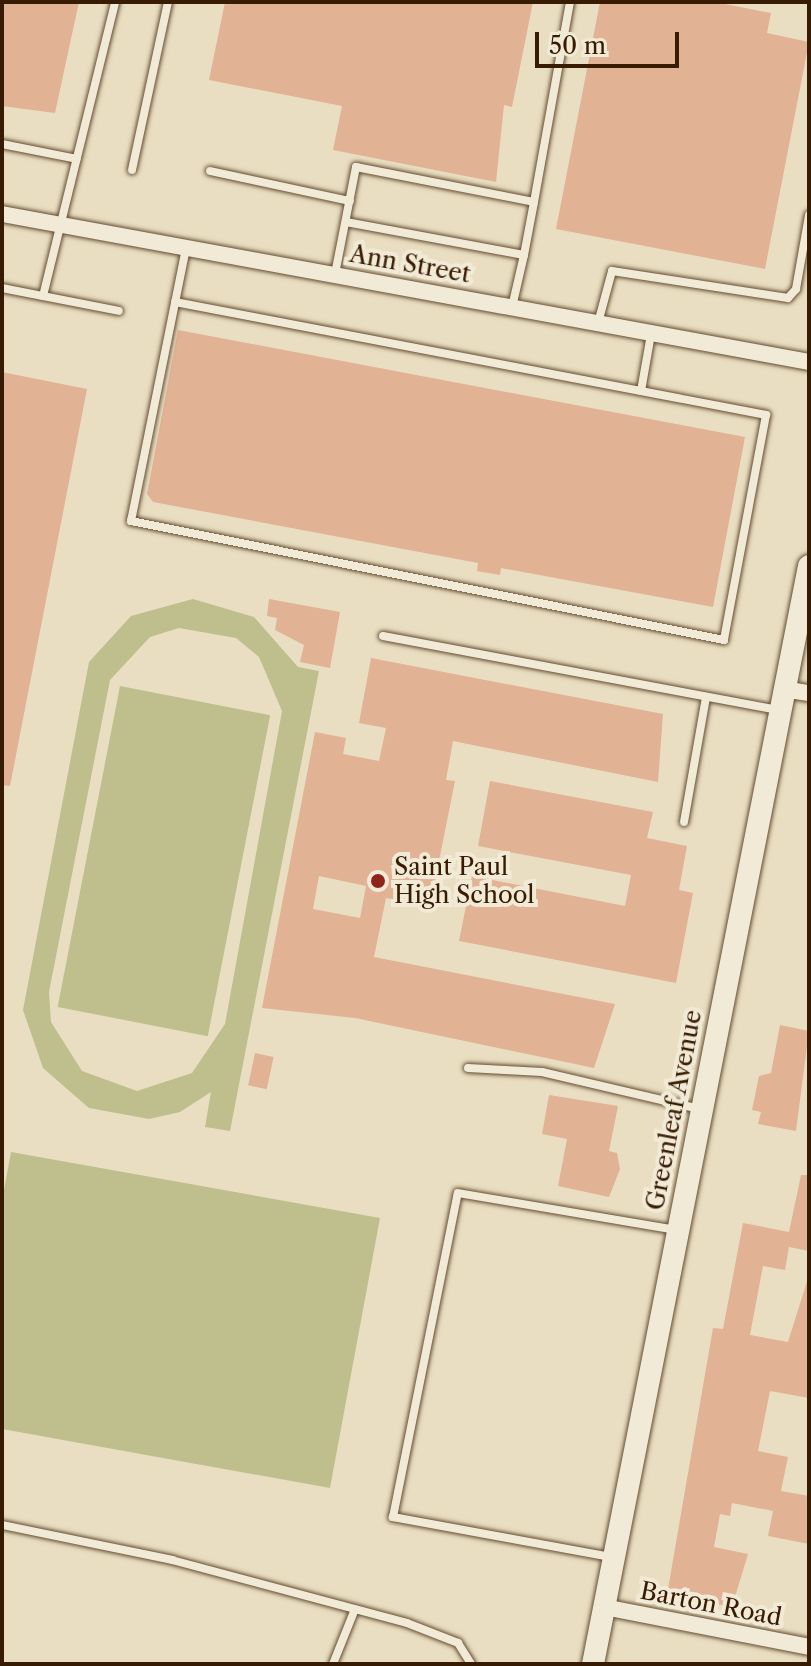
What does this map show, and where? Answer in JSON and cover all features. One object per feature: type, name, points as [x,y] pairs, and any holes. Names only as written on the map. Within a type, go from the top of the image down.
[{"type":"main road","name":"Greenleaf Avenue","points":[[593,1664],[780,700],[809,566]]},
{"type":"street","name":"Ann Street","points":[[2,214],[809,362]]},
{"type":"street","points":[[780,700],[809,693]]},
{"type":"street","name":"Barton Road","points":[[604,1607],[809,1647]]},
{"type":"lane","points":[[43,296],[58,224],[115,2]]},
{"type":"lane","points":[[132,170],[168,2]]},
{"type":"lane","points":[[512,308],[570,2]]},
{"type":"lane","points":[[2,144],[77,159]]},
{"type":"lane","points":[[335,275],[356,167],[534,202]]},
{"type":"lane","points":[[210,171],[350,201]]},
{"type":"lane","points":[[598,323],[612,271],[788,298],[796,289],[809,215]]},
{"type":"lane","points":[[346,222],[524,255]]},
{"type":"lane","points":[[175,302],[766,415],[724,640],[131,521],[175,302],[186,248]]},
{"type":"lane","points":[[2,288],[119,311]]},
{"type":"lane","points":[[641,391],[651,333]]},
{"type":"lane","points":[[383,636],[706,697],[780,700]]},
{"type":"lane","points":[[684,822],[706,697]]},
{"type":"lane","points":[[468,1068],[542,1072],[701,1109]]},
{"type":"lane","points":[[614,1557],[393,1517],[458,1193],[678,1230]]},
{"type":"lane","points":[[2,1525],[56,1531],[355,1609],[458,1643],[471,1664]]},
{"type":"lane","points":[[333,1664],[355,1609]]},
{"type":"green space","points":[[193,599],[254,617],[298,667],[319,671],[230,1131],[205,1127],[211,1092],[180,1112],[149,1119],[89,1108],[43,1068],[23,1010],[89,662],[131,616]],"holes":[[[179,628],[236,638],[259,657],[282,711],[225,1024],[192,1073],[137,1091],[82,1071],[51,1022],[49,992],[110,680],[150,637]]]},
{"type":"green space","points":[[120,686],[270,715],[208,1036],[58,1007]]},
{"type":"green space","points":[[11,1152],[380,1218],[330,1488],[2,1429],[2,1201]]},
{"type":"building","points":[[2,2],[79,2],[55,113],[2,106]]},
{"type":"building","points":[[225,2],[533,2],[512,107],[504,105],[496,182],[333,150],[342,106],[209,80]]},
{"type":"building","points":[[600,2],[715,2],[771,13],[767,33],[809,42],[765,269],[556,229]]},
{"type":"building","points":[[178,330],[745,437],[713,607],[501,568],[500,575],[477,571],[478,563],[153,502],[147,494]]},
{"type":"building","points":[[2,372],[87,389],[10,786],[2,785]]},
{"type":"building","points":[[269,599],[340,612],[330,668],[300,662],[304,645],[275,630],[277,618],[267,616]]},
{"type":"building","points":[[371,658],[663,714],[658,782],[453,741],[446,780],[455,781],[430,906],[386,898],[374,957],[615,1004],[594,1068],[355,1018],[262,1008],[315,732],[346,738],[343,754],[379,761],[386,728],[359,723]],"holes":[[[319,876],[366,886],[360,918],[313,909]]]},
{"type":"building","points":[[490,781],[653,812],[647,838],[687,846],[679,890],[693,893],[676,983],[459,941],[472,876],[625,906],[631,875],[478,846]]},
{"type":"building","points":[[780,1025],[809,1031],[796,1131],[758,1124],[761,1112],[752,1110],[759,1076],[771,1073]]},
{"type":"building","points":[[255,1053],[274,1057],[267,1089],[248,1085]]},
{"type":"building","points":[[549,1095],[618,1106],[609,1151],[617,1153],[620,1169],[609,1197],[558,1186],[567,1139],[542,1134]]},
{"type":"building","points":[[801,1175],[809,1175],[809,1251],[789,1247],[785,1270],[763,1266],[750,1335],[788,1342],[809,1275],[809,1398],[770,1391],[758,1451],[788,1457],[781,1491],[809,1496],[809,1544],[768,1536],[773,1511],[732,1503],[730,1516],[720,1514],[714,1547],[748,1554],[732,1607],[667,1595],[713,1328],[723,1329],[743,1223],[789,1232]]},
{"type":"place","name":"Saint Paul High School","points":[[378,881]]}]
